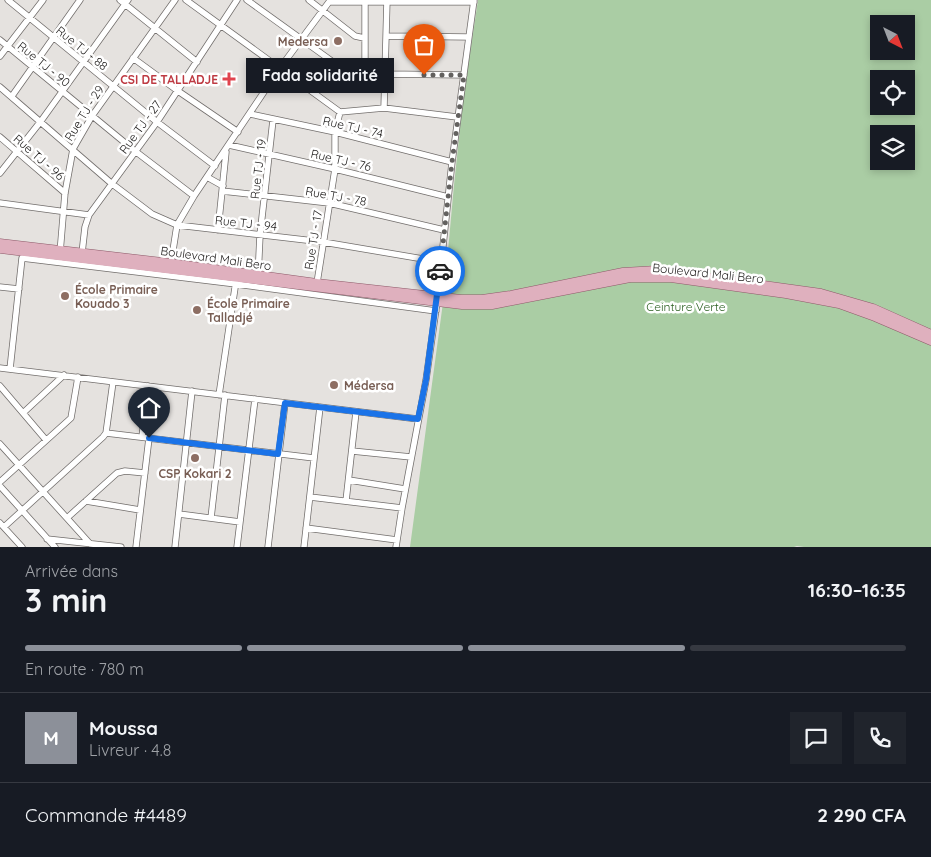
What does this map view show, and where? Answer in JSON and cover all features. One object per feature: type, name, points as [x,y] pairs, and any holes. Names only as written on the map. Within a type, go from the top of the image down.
[{"type":"main road","name":"Boulevard Mali Bero","points":[[0,243],[60,253],[68,261],[169,268],[236,281],[258,278],[317,283],[427,298]]},
{"type":"main road","name":"Boulevard Mali Bero","points":[[0,249],[82,253],[171,262],[412,304],[427,298]]},
{"type":"main road","name":"Boulevard Mali Bero","points":[[446,300],[482,299],[519,294],[623,272],[657,270],[828,294],[873,308],[931,334]]},
{"type":"main road","name":"Boulevard Mali Bero","points":[[446,300],[492,305],[630,278],[671,278],[786,294],[839,304],[931,341]]},
{"type":"main road","points":[[427,298],[446,300]]},
{"type":"street","name":"Rue TJ - 88","points":[[8,0],[157,122],[215,166]]},
{"type":"street","points":[[0,56],[43,0]]},
{"type":"street","points":[[12,96],[80,0]]},
{"type":"street","points":[[120,0],[127,2],[155,28],[197,62]]},
{"type":"street","name":"Rue TJ - 29","points":[[60,253],[65,193],[73,149],[92,116],[175,0]]},
{"type":"street","points":[[186,0],[340,112],[384,108],[457,117]]},
{"type":"street","name":"Rue TJ - 27","points":[[82,253],[85,227],[89,215],[157,122],[237,0]]},
{"type":"street","points":[[247,0],[343,70],[385,74],[464,75]]},
{"type":"street","points":[[309,0],[357,37],[364,38]]},
{"type":"street","points":[[171,262],[177,225],[194,196],[300,39],[331,1],[474,1],[457,117],[436,311],[426,380],[405,489],[397,544],[306,528]]},
{"type":"street","points":[[365,1],[365,73]]},
{"type":"street","points":[[384,108],[386,1]]},
{"type":"street","points":[[0,174],[41,121],[127,2]]},
{"type":"street","points":[[386,36],[469,37]]},
{"type":"street","name":"Rue TJ - 90","points":[[0,40],[135,151],[194,196]]},
{"type":"street","points":[[133,58],[238,132]]},
{"type":"street","name":"Rue TJ - 94","points":[[0,86],[111,183],[152,214],[177,225],[323,242],[441,262]]},
{"type":"street","name":"Rue TJ - 17","points":[[317,283],[334,168],[335,132],[340,112]]},
{"type":"street","name":"Rue TJ - 74","points":[[250,114],[335,132],[452,162]]},
{"type":"street","name":"Rue TJ - 19","points":[[258,278],[260,235],[274,120]]},
{"type":"street","name":"Rue TJ - 96","points":[[0,137],[65,193]]},
{"type":"street","points":[[218,230],[228,147]]},
{"type":"street","name":"Rue TJ - 76","points":[[228,147],[334,168],[448,197]]},
{"type":"street","points":[[207,177],[223,189]]},
{"type":"street","name":"Rue TJ - 78","points":[[223,189],[329,203],[444,230]]},
{"type":"street","points":[[0,203],[89,215]]},
{"type":"street","points":[[10,369],[22,258],[68,261]]},
{"type":"street","points":[[211,518],[219,446],[222,395],[236,281],[412,304],[436,311]]},
{"type":"street","points":[[0,287],[18,290]]},
{"type":"street","points":[[0,368],[418,419]]},
{"type":"street","points":[[23,413],[64,376]]},
{"type":"street","points":[[55,547],[0,484],[71,418],[78,377]]},
{"type":"street","points":[[22,547],[2,525],[22,510],[106,434],[113,382]]},
{"type":"street","points":[[0,386],[46,440]]},
{"type":"street","points":[[136,547],[145,474],[148,386]]},
{"type":"street","points":[[175,547],[192,391]]},
{"type":"street","points":[[237,547],[255,399]]},
{"type":"street","points":[[268,547],[285,403]]},
{"type":"street","points":[[304,547],[320,407]]},
{"type":"street","points":[[346,501],[356,412]]},
{"type":"street","points":[[106,434],[146,437],[314,458]]},
{"type":"street","points":[[0,444],[92,545]]},
{"type":"street","points":[[352,451],[411,457]]},
{"type":"street","points":[[67,518],[117,473],[125,471],[145,474]]},
{"type":"street","points":[[349,480],[405,489]]},
{"type":"street","points":[[310,496],[402,508]]},
{"type":"street","points":[[86,501],[140,510]]},
{"type":"street","points":[[179,514],[240,522]]},
{"type":"street","points":[[47,539],[121,547]]},
{"type":"green space","name":"Ceinture Verte","points":[[478,0],[931,0],[931,547],[410,547],[444,295],[463,100]]},
{"type":"way so far","points":[[424,75],[464,75],[440,271]]},
{"type":"place","name":"Medersa","points":[[338,41]]},
{"type":"place","name":"Fada solidarité","points":[[424,75]]},
{"type":"place","name":"CSI DE TALLADJE","points":[[229,79]]},
{"type":"place","name":"École Primaire Kouado 3","points":[[65,296]]},
{"type":"place","name":"École Primaire Talladjé","points":[[197,310]]},
{"type":"place","name":"Médersa","points":[[334,385]]},
{"type":"place","name":"CSP Kokari 2","points":[[195,458]]},
{"type":"route","points":[[149,438],[278,454],[285,403],[418,419],[426,380],[440,271]]}]
